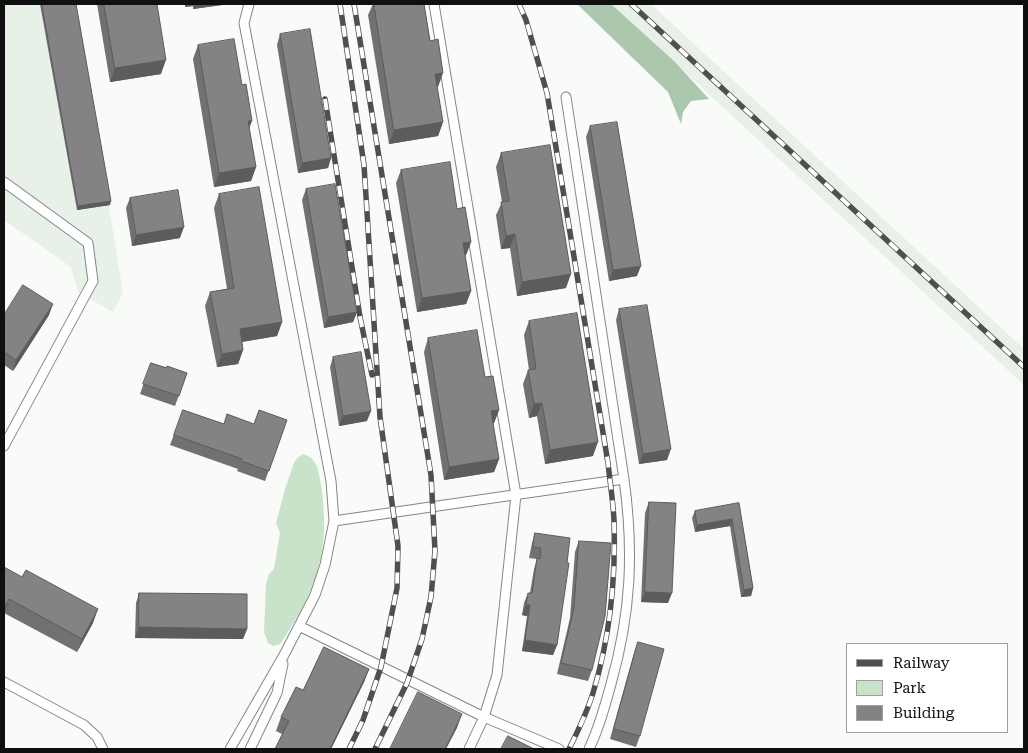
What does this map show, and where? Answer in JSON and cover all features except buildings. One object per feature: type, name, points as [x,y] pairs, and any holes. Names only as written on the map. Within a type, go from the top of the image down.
[{"type":"lane","points":[[230,749],[284,655],[320,584],[334,521],[329,472],[244,23],[249,4]]},
{"type":"lane","points":[[434,4],[516,495],[497,675],[484,717],[469,749]]},
{"type":"lane","points":[[566,97],[629,513],[631,548],[626,621],[619,655],[607,701],[589,749]]},
{"type":"lane","points":[[4,182],[88,243],[94,281],[4,446]]},
{"type":"lane","points":[[334,521],[624,479]]},
{"type":"lane","points":[[299,626],[484,717],[560,749]]},
{"type":"lane","points":[[250,749],[277,693],[284,655]]},
{"type":"lane","points":[[4,682],[84,725],[97,737],[103,749]]},
{"type":"shaded area","points":[[4,4],[76,4],[123,293],[113,312],[78,292],[71,267],[4,220]]},
{"type":"shaded area","points":[[611,4],[651,4],[1024,349],[1024,385]]},
{"type":"green space","points":[[577,4],[611,4],[674,61],[709,99],[691,101],[683,112],[681,124],[668,92]]},
{"type":"green space","points":[[303,454],[315,462],[319,476],[324,509],[322,550],[312,587],[303,606],[280,644],[273,646],[268,643],[264,632],[266,585],[269,574],[274,569],[280,533],[276,523],[285,489],[294,463]]},
{"type":"railway","points":[[340,4],[364,165],[380,417],[398,546],[397,588],[381,667],[363,720],[349,749]]},
{"type":"railway","points":[[354,4],[431,475],[435,551],[431,597],[422,639],[407,683],[375,749]]},
{"type":"railway","points":[[519,4],[526,20],[547,93],[608,463],[614,513],[613,585],[604,650],[591,700],[569,749]]},
{"type":"railway","points":[[631,4],[1024,367]]},
{"type":"railway","points":[[325,99],[360,317],[372,375]]}]
